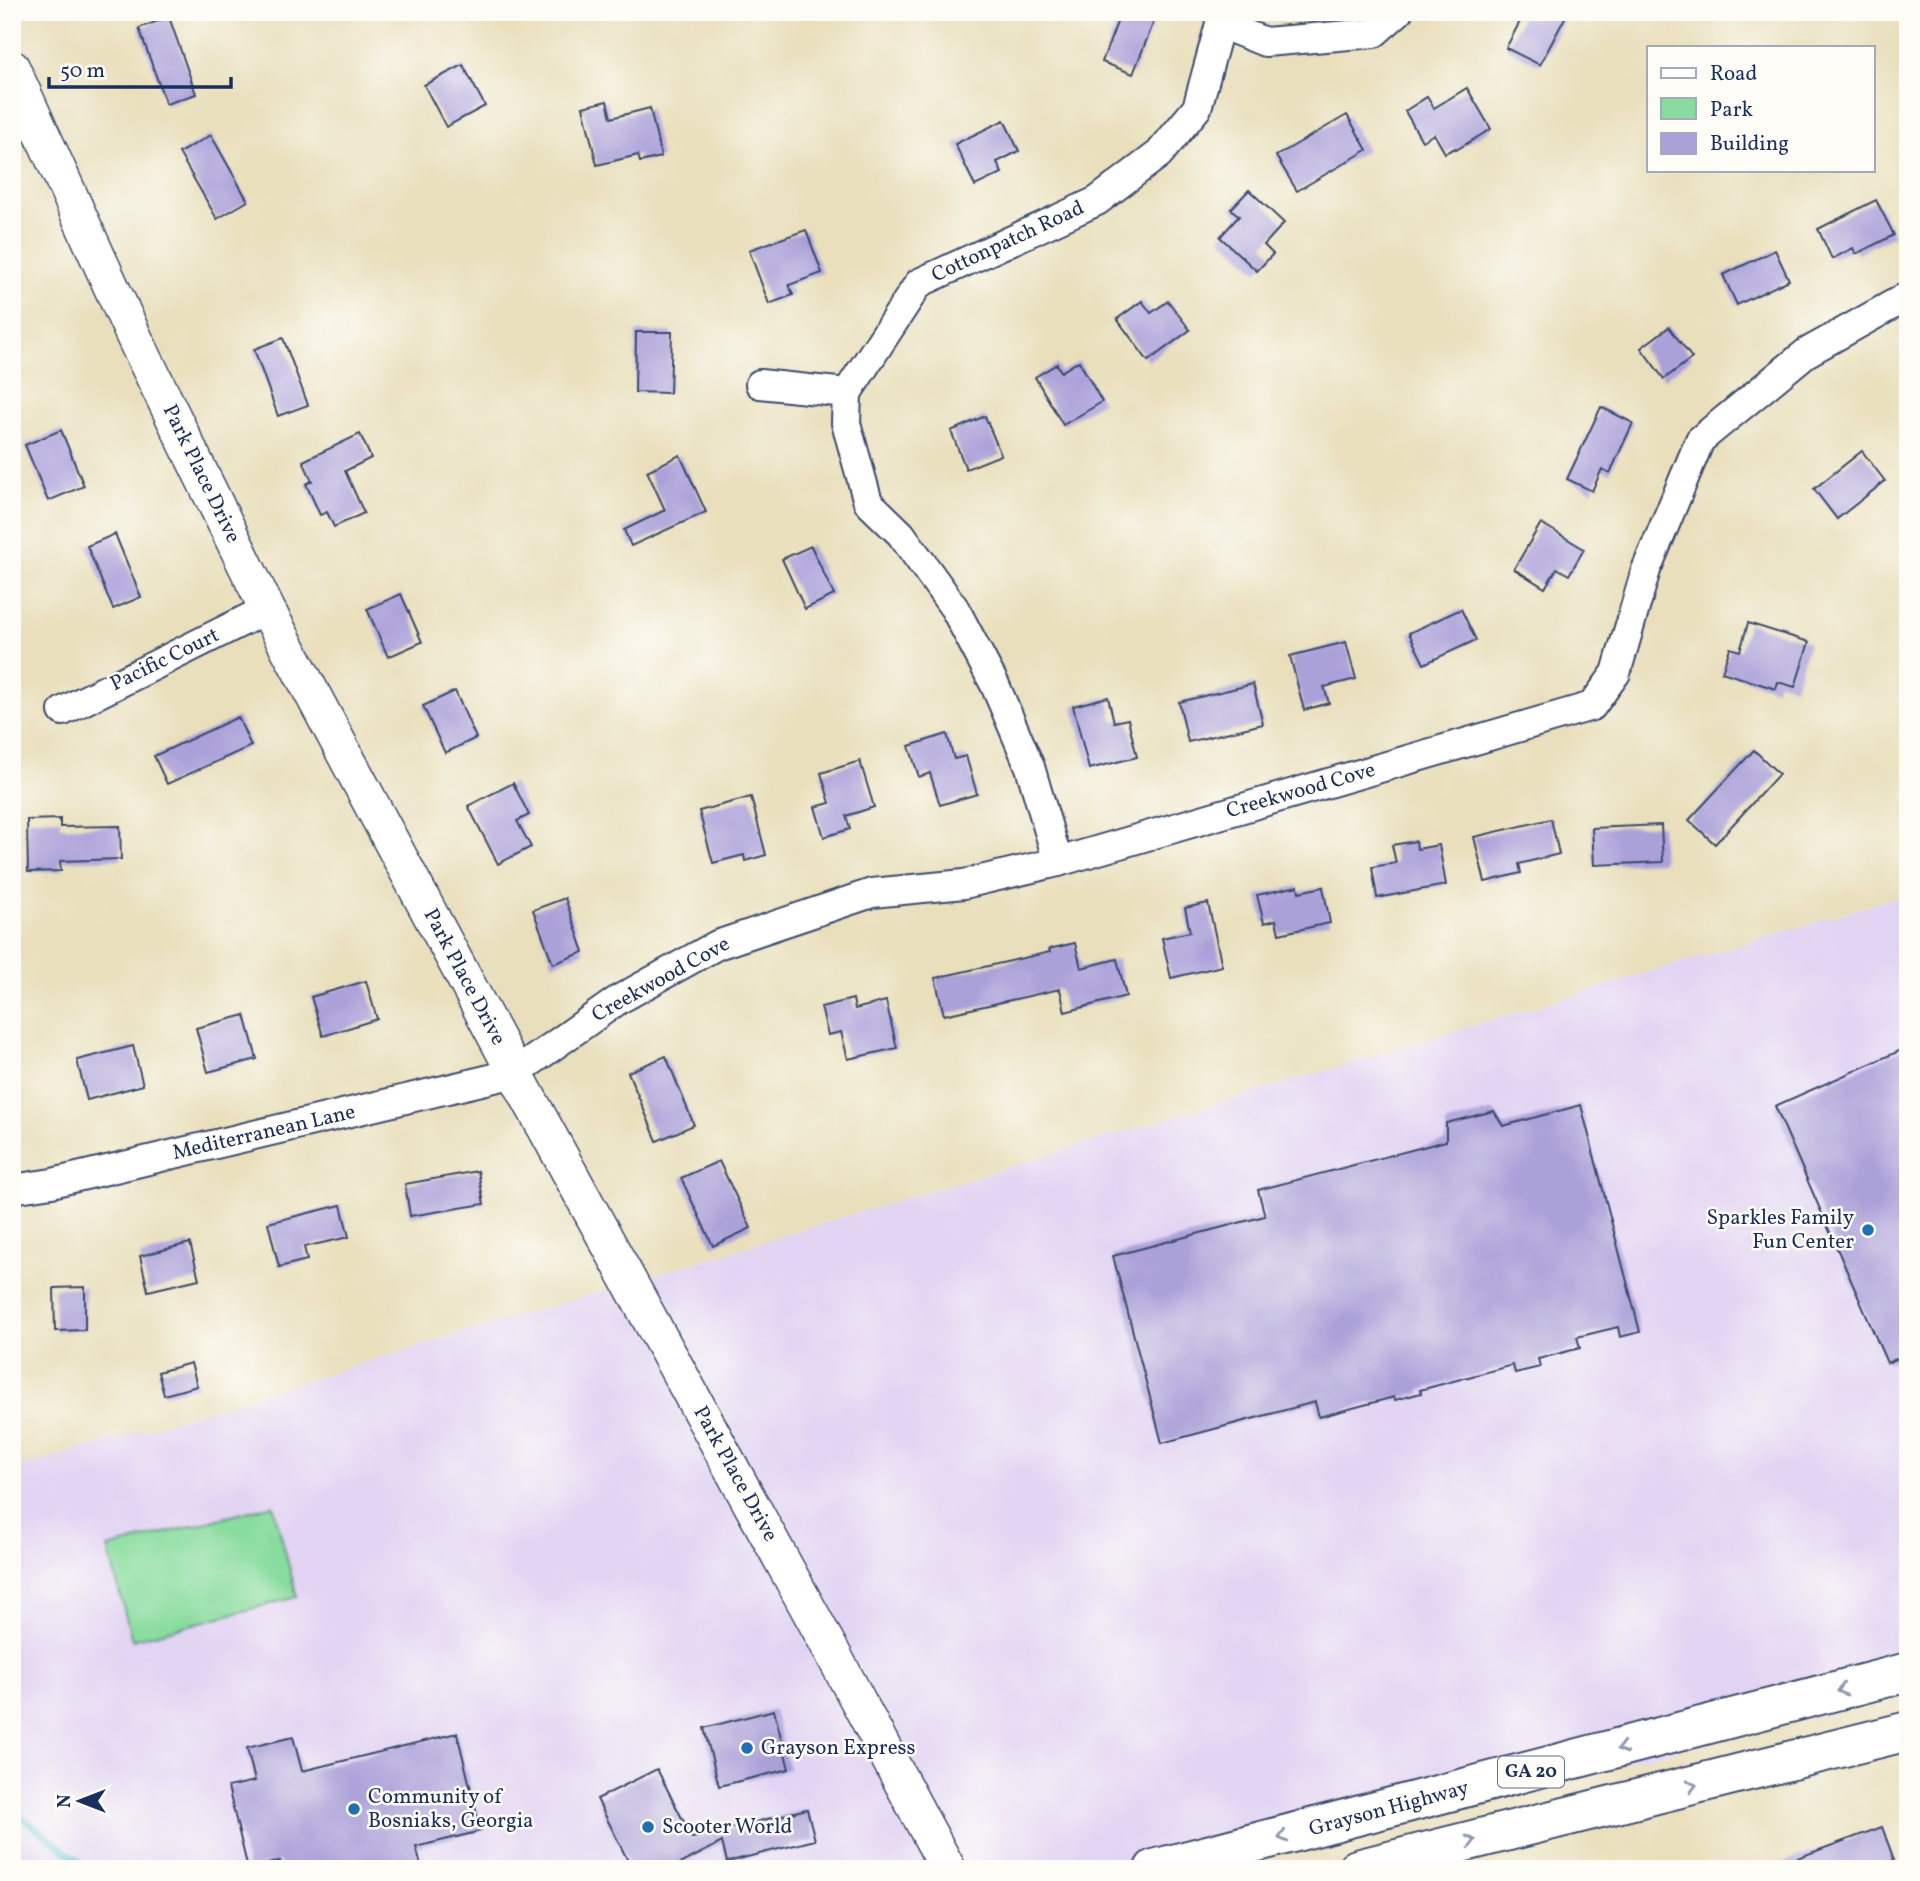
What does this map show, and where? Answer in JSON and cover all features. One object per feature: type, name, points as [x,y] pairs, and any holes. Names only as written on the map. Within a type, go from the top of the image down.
[{"type":"main road","name":"Grayson Highway","points":[[1154,1869],[1908,1672]]},
{"type":"main road","name":"GA 20","points":[[1357,1869],[1908,1731]]},
{"type":"street","points":[[1219,18],[1265,42],[1374,33],[1398,12]]},
{"type":"street","name":"Cottonpatch Road","points":[[847,393],[919,283],[1097,201],[1159,154],[1196,108],[1219,18]]},
{"type":"street","name":"Park Place Drive","points":[[12,68],[21,109],[267,609],[515,1073],[948,1869]]},
{"type":"street","name":"Creekwood Cove","points":[[515,1073],[618,1000],[717,945],[872,893],[964,884],[1058,862],[1592,706],[1616,673],[1646,570],[1700,440],[1806,353],[1908,296]]},
{"type":"street","points":[[760,384],[847,393],[846,423],[868,502],[901,534],[955,609],[995,685],[1030,767],[1058,862]]},
{"type":"street","name":"Pacific Court","points":[[63,711],[267,609]]},
{"type":"street","name":"Mediterranean Lane","points":[[12,1189],[66,1180],[515,1073]]},
{"type":"shaded area","points":[[1897,897],[1908,924],[1908,1695],[1174,1869],[12,1869],[12,1470]]},
{"type":"green space","points":[[273,1505],[297,1597],[132,1640],[108,1548]]},
{"type":"building","points":[[1121,12],[1130,12],[1154,21],[1133,74],[1102,62]]},
{"type":"building","points":[[1525,12],[1568,12],[1540,65],[1506,48]]},
{"type":"building","points":[[169,17],[196,94],[166,104],[139,28]]},
{"type":"building","points":[[463,65],[485,106],[446,127],[424,85]]},
{"type":"building","points":[[1467,88],[1491,129],[1456,150],[1455,148],[1445,153],[1434,134],[1422,141],[1405,111],[1427,97],[1434,108]]},
{"type":"building","points":[[607,101],[611,118],[650,108],[661,157],[640,162],[638,155],[597,165],[583,107]]},
{"type":"building","points":[[1347,115],[1367,150],[1297,191],[1276,156]]},
{"type":"building","points":[[1004,120],[1019,151],[997,162],[1002,173],[975,186],[955,144]]},
{"type":"building","points":[[211,135],[248,201],[217,219],[179,153]]},
{"type":"building","points":[[1249,190],[1284,223],[1264,245],[1273,254],[1257,271],[1220,237],[1239,216],[1231,209]]},
{"type":"building","points":[[1876,200],[1894,235],[1856,254],[1853,248],[1832,259],[1818,229]]},
{"type":"building","points":[[806,230],[822,273],[789,285],[793,295],[769,304],[749,250]]},
{"type":"building","points":[[1775,250],[1789,280],[1737,305],[1723,275]]},
{"type":"building","points":[[1142,301],[1151,313],[1168,301],[1190,330],[1148,361],[1117,319]]},
{"type":"building","points":[[1669,327],[1692,358],[1664,379],[1641,348]]},
{"type":"building","points":[[636,332],[672,332],[670,393],[635,392]]},
{"type":"building","points":[[283,338],[308,405],[278,416],[254,349]]},
{"type":"building","points":[[1079,361],[1102,402],[1063,425],[1035,377],[1057,364],[1061,372]]},
{"type":"building","points":[[1601,407],[1633,423],[1610,473],[1602,469],[1592,491],[1567,479]]},
{"type":"building","points":[[985,416],[1001,455],[966,469],[951,431]]},
{"type":"building","points":[[61,430],[84,486],[48,501],[25,445]]},
{"type":"building","points":[[360,434],[371,458],[345,471],[364,513],[334,527],[327,512],[320,515],[306,484],[312,481],[303,461]]},
{"type":"building","points":[[1862,451],[1885,481],[1837,519],[1814,489]]},
{"type":"building","points":[[680,455],[706,512],[631,546],[624,530],[665,510],[647,471]]},
{"type":"building","points":[[1541,523],[1584,549],[1569,575],[1557,568],[1545,588],[1514,569]]},
{"type":"building","points":[[115,534],[141,597],[113,609],[87,546]]},
{"type":"building","points":[[811,546],[834,595],[805,609],[782,559]]},
{"type":"building","points":[[401,594],[422,642],[388,657],[367,609]]},
{"type":"building","points":[[1461,609],[1476,640],[1424,664],[1409,633]]},
{"type":"building","points":[[1748,623],[1809,642],[1795,687],[1778,682],[1776,689],[1722,672],[1730,648],[1740,651]]},
{"type":"building","points":[[1346,642],[1356,679],[1324,687],[1329,703],[1304,710],[1290,656]]},
{"type":"building","points":[[1253,684],[1263,724],[1188,742],[1179,702]]},
{"type":"building","points":[[455,691],[476,738],[445,753],[423,706]]},
{"type":"building","points":[[1108,697],[1114,722],[1128,719],[1137,757],[1089,769],[1073,706]]},
{"type":"building","points":[[238,717],[251,746],[167,784],[154,756]]},
{"type":"building","points":[[947,734],[954,759],[966,756],[977,794],[940,805],[930,773],[919,777],[909,746]]},
{"type":"building","points":[[1754,750],[1779,774],[1715,844],[1689,820]]},
{"type":"building","points":[[860,761],[874,807],[846,816],[850,829],[824,837],[815,807],[830,803],[821,773]]},
{"type":"building","points":[[513,783],[529,815],[517,821],[531,847],[498,864],[468,806]]},
{"type":"building","points":[[751,797],[766,855],[745,861],[744,855],[713,863],[699,811]]},
{"type":"building","points":[[60,819],[60,827],[120,826],[121,859],[60,861],[61,871],[28,872],[27,820]]},
{"type":"building","points":[[1551,819],[1559,854],[1519,864],[1521,873],[1485,882],[1474,837]]},
{"type":"building","points":[[1661,825],[1663,862],[1594,865],[1592,828]]},
{"type":"building","points":[[1416,841],[1417,849],[1439,845],[1446,885],[1377,898],[1372,867],[1396,863],[1392,845]]},
{"type":"building","points":[[1298,886],[1299,892],[1323,887],[1330,923],[1279,934],[1276,920],[1264,923],[1257,895]]},
{"type":"building","points":[[565,898],[584,952],[553,964],[533,910]]},
{"type":"building","points":[[1208,903],[1222,966],[1171,978],[1162,938],[1190,932],[1185,908]]},
{"type":"building","points":[[1075,943],[1081,968],[1117,959],[1126,996],[1065,1012],[1060,989],[944,1015],[935,978],[1050,952],[1049,949]]},
{"type":"building","points":[[366,981],[377,1019],[323,1036],[311,997]]},
{"type":"building","points":[[853,999],[855,1009],[886,1001],[897,1048],[848,1059],[841,1032],[828,1035],[821,1007]]},
{"type":"building","points":[[245,1015],[257,1059],[208,1072],[196,1028]]},
{"type":"building","points":[[133,1046],[143,1085],[87,1100],[77,1060]]},
{"type":"building","name":"Sparkles Family Fun Center","points":[[1908,1047],[1908,1354],[1887,1363],[1775,1106]]},
{"type":"building","points":[[666,1056],[694,1125],[657,1141],[628,1072]]},
{"type":"building","points":[[1581,1105],[1640,1332],[1620,1337],[1618,1327],[1577,1337],[1580,1348],[1538,1359],[1540,1367],[1515,1373],[1513,1365],[1420,1390],[1421,1393],[1395,1400],[1394,1397],[1319,1417],[1315,1402],[1162,1443],[1113,1256],[1265,1216],[1258,1190],[1446,1141],[1446,1123],[1494,1111],[1503,1126]]},
{"type":"building","points":[[719,1161],[751,1228],[713,1246],[681,1178]]},
{"type":"building","points":[[478,1171],[484,1204],[410,1216],[405,1184]]},
{"type":"building","points":[[341,1205],[349,1237],[304,1247],[307,1260],[279,1267],[268,1223]]},
{"type":"building","points":[[190,1243],[199,1279],[148,1291],[140,1256]]},
{"type":"building","points":[[85,1287],[85,1330],[55,1331],[54,1288]]},
{"type":"building","points":[[191,1363],[197,1386],[164,1395],[158,1372]]},
{"type":"building","name":"Grayson Express","points":[[774,1710],[789,1769],[719,1786],[704,1728]]},
{"type":"building","name":"Community of Bosniaks, Georgia","points":[[457,1733],[481,1831],[416,1847],[422,1869],[282,1869],[280,1861],[248,1869],[228,1787],[255,1781],[247,1748],[293,1737],[302,1771]]},
{"type":"building","name":"Scooter World","points":[[657,1769],[692,1838],[807,1809],[815,1840],[727,1862],[722,1842],[671,1869],[632,1869],[597,1799]]},
{"type":"building","points":[[1882,1827],[1894,1860],[1871,1869],[1776,1869],[1775,1866]]},
{"type":"waterway","points":[[12,1810],[89,1869]]},
{"type":"place","name":"Sparkles Family Fun Center","points":[[1868,1230]]},
{"type":"place","name":"Grayson Express","points":[[747,1748]]},
{"type":"place","name":"Community of Bosniaks, Georgia","points":[[354,1809]]},
{"type":"place","name":"Scooter World","points":[[648,1827]]}]
